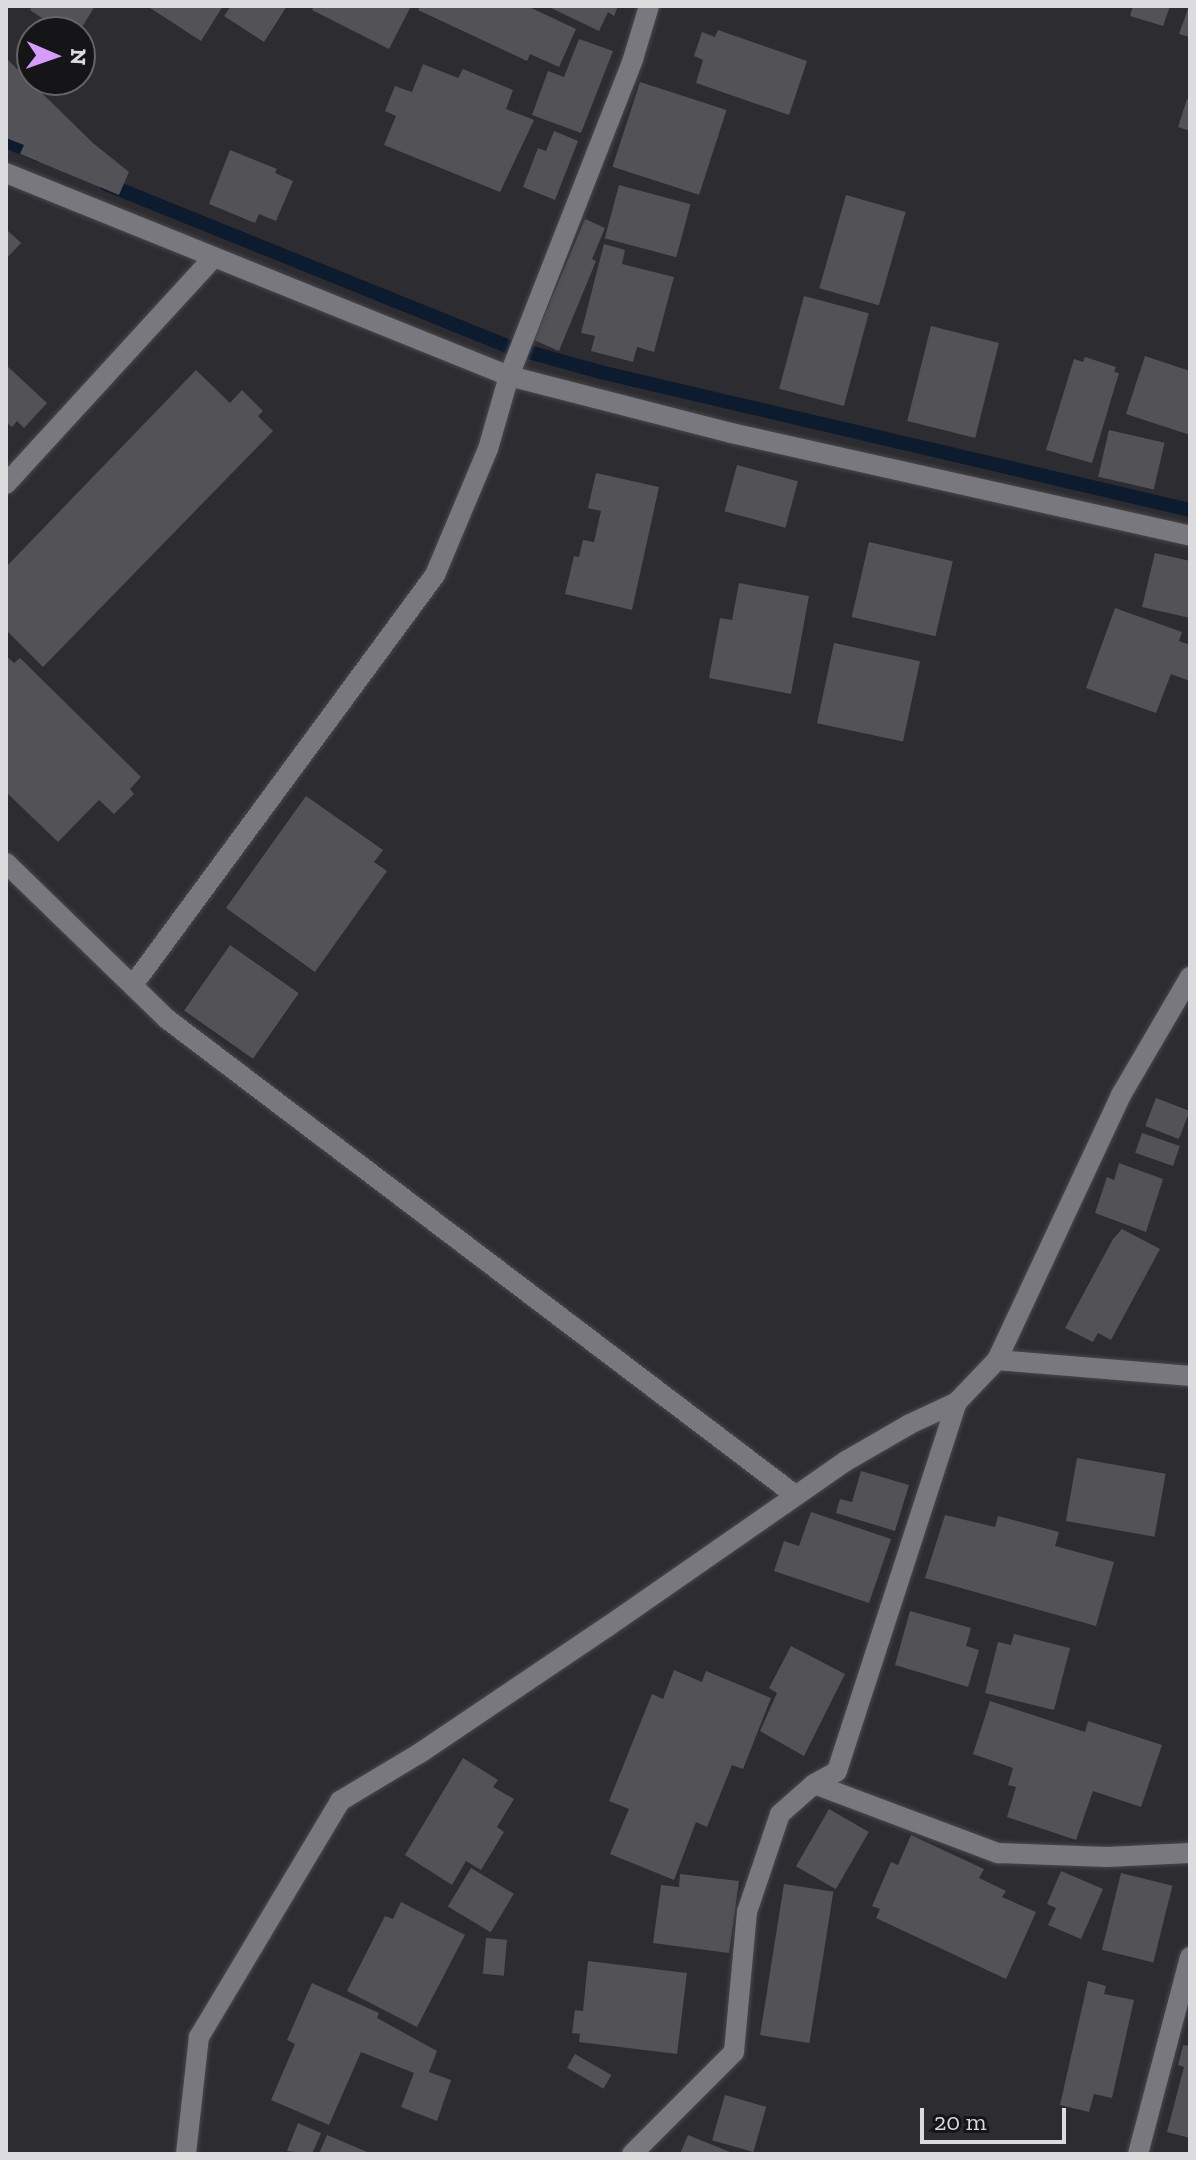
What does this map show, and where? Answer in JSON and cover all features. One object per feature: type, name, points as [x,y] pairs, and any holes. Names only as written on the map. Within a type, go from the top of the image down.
[{"type":"street","points":[[133,985],[435,575],[488,449],[509,376],[633,59],[649,6]]},
{"type":"street","points":[[6,173],[212,259],[509,376],[731,433],[1190,536]]},
{"type":"street","points":[[6,484],[212,259]]},
{"type":"street","points":[[6,863],[179,1029],[795,1495]]},
{"type":"street","points":[[186,2154],[199,2037],[340,1801],[420,1753],[866,1448],[957,1402],[997,1360],[1121,1095],[1190,977]]},
{"type":"street","points":[[997,1360],[1190,1376]]},
{"type":"street","points":[[632,2154],[734,2052],[747,1912],[780,1814],[814,1784],[837,1771],[957,1402]]},
{"type":"street","points":[[814,1784],[998,1853],[1107,1857],[1190,1853]]},
{"type":"street","points":[[1138,2154],[1190,1957]]},
{"type":"building","points":[[32,6],[95,6],[89,16],[39,16],[30,10]]},
{"type":"building","points":[[147,6],[223,6],[201,41]]},
{"type":"building","points":[[231,6],[287,6],[264,42],[224,16]]},
{"type":"building","points":[[314,6],[411,6],[389,49],[312,10]]},
{"type":"building","points":[[421,6],[527,6],[576,29],[559,67],[530,54],[527,61],[418,10]]},
{"type":"building","points":[[547,6],[618,6],[614,16],[608,12],[599,31]]},
{"type":"building","points":[[1133,6],[1170,6],[1163,26],[1130,16]]},
{"type":"building","points":[[1190,6],[1190,37],[1179,34]]},
{"type":"building","points":[[718,30],[807,61],[789,115],[696,83],[703,60],[694,56],[702,32],[715,37]]},
{"type":"building","points":[[579,39],[613,51],[581,133],[532,115],[548,71],[564,77]]},
{"type":"building","points":[[6,58],[16,68],[16,96],[45,96],[93,143],[129,172],[119,195],[20,154],[24,145],[6,138]]},
{"type":"building","points":[[423,64],[458,78],[463,69],[513,90],[506,109],[534,120],[500,192],[384,145],[396,116],[385,111],[395,86],[412,92]]},
{"type":"building","points":[[640,82],[727,110],[699,195],[612,167]]},
{"type":"building","points":[[1187,99],[1190,100],[1190,131],[1178,127]]},
{"type":"building","points":[[554,131],[578,141],[555,200],[523,187],[538,148],[546,151]]},
{"type":"building","points":[[230,150],[277,169],[275,173],[293,181],[276,221],[259,214],[255,223],[209,204]]},
{"type":"building","points":[[619,185],[690,204],[676,257],[605,238]]},
{"type":"building","points":[[846,195],[906,212],[879,305],[819,288]]},
{"type":"building","points":[[585,219],[605,228],[592,259],[596,261],[559,351],[534,340]]},
{"type":"building","points":[[6,229],[21,243],[6,259]]},
{"type":"building","points":[[604,244],[625,250],[622,264],[674,277],[654,352],[637,347],[633,362],[591,351],[595,336],[581,333]]},
{"type":"building","points":[[804,296],[869,313],[844,406],[779,389]]},
{"type":"building","points":[[931,326],[999,343],[975,438],[907,421]]},
{"type":"building","points":[[1145,356],[1190,371],[1190,435],[1126,414]]},
{"type":"building","points":[[1085,357],[1116,367],[1114,372],[1119,373],[1092,463],[1046,450],[1074,359],[1083,362]]},
{"type":"building","points":[[6,365],[47,403],[24,428],[17,421],[12,427],[6,422]]},
{"type":"building","points":[[196,370],[230,403],[242,390],[263,411],[258,416],[273,431],[43,667],[6,630],[6,567]]},
{"type":"building","points":[[1109,430],[1165,443],[1154,490],[1098,477]]},
{"type":"building","points":[[737,465],[798,481],[785,528],[725,511]]},
{"type":"building","points":[[596,473],[659,487],[632,610],[565,594],[574,556],[579,557],[583,540],[594,542],[601,511],[588,508]]},
{"type":"building","points":[[869,542],[953,561],[935,636],[852,617]]},
{"type":"building","points":[[1155,553],[1190,561],[1190,618],[1142,607]]},
{"type":"building","points":[[739,583],[809,596],[791,694],[709,678],[720,618],[732,620]]},
{"type":"building","points":[[1115,608],[1182,632],[1179,641],[1190,645],[1190,681],[1171,674],[1156,713],[1086,688]]},
{"type":"building","points":[[834,643],[920,661],[903,742],[817,723]]},
{"type":"building","points":[[6,656],[14,663],[20,658],[141,777],[130,789],[134,794],[114,814],[99,800],[58,842],[6,792]]},
{"type":"building","points":[[306,796],[383,850],[374,862],[387,871],[315,972],[226,908]]},
{"type":"building","points":[[230,945],[299,993],[253,1059],[184,1011]]},
{"type":"building","points":[[1156,1098],[1190,1111],[1179,1139],[1145,1126]]},
{"type":"building","points":[[1142,1133],[1180,1146],[1173,1166],[1135,1153]]},
{"type":"building","points":[[1119,1163],[1163,1179],[1146,1232],[1095,1213],[1107,1177],[1114,1180]]},
{"type":"building","points":[[1122,1229],[1160,1249],[1111,1340],[1098,1333],[1093,1342],[1065,1328],[1113,1239]]},
{"type":"building","points":[[1077,1458],[1166,1474],[1155,1537],[1066,1521]]},
{"type":"building","points":[[861,1471],[909,1485],[895,1531],[836,1513],[840,1499],[852,1502]]},
{"type":"building","points":[[811,1512],[891,1539],[869,1603],[774,1571],[784,1541],[799,1546]]},
{"type":"building","points":[[945,1515],[995,1527],[998,1516],[1059,1532],[1055,1546],[1114,1562],[1096,1626],[925,1578]]},
{"type":"building","points":[[910,1611],[971,1628],[966,1646],[979,1650],[968,1687],[895,1665]]},
{"type":"building","points":[[1014,1634],[1070,1648],[1054,1710],[985,1693],[998,1642],[1011,1645]]},
{"type":"building","points":[[791,1646],[845,1674],[804,1756],[760,1731],[777,1693],[769,1688]]},
{"type":"building","points":[[674,1670],[702,1682],[706,1671],[771,1698],[743,1769],[732,1765],[707,1827],[696,1822],[674,1880],[610,1854],[629,1809],[609,1801],[652,1694],[663,1699]]},
{"type":"building","points":[[990,1701],[1085,1732],[1088,1721],[1162,1745],[1141,1807],[1093,1791],[1076,1840],[1007,1817],[1016,1787],[1008,1785],[1013,1768],[973,1754]]},
{"type":"building","points":[[463,1758],[498,1780],[493,1787],[514,1799],[497,1827],[504,1832],[481,1870],[466,1861],[452,1885],[405,1855]]},
{"type":"building","points":[[829,1809],[869,1832],[836,1889],[796,1866]]},
{"type":"building","points":[[911,1835],[984,1869],[979,1878],[1006,1891],[1002,1897],[1036,1912],[1006,1979],[876,1918],[880,1909],[872,1906],[891,1862],[898,1865]]},
{"type":"building","points":[[471,1868],[514,1894],[491,1932],[448,1907]]},
{"type":"building","points":[[1061,1871],[1103,1889],[1081,1939],[1048,1925],[1056,1908],[1047,1904]]},
{"type":"building","points":[[1121,1873],[1172,1886],[1153,1962],[1102,1950]]},
{"type":"building","points":[[680,1874],[739,1881],[729,1953],[653,1943],[661,1885],[679,1887]]},
{"type":"building","points":[[784,1884],[833,1892],[809,2043],[760,2035]]},
{"type":"building","points":[[401,1902],[465,1935],[417,2027],[347,1991],[385,1916],[393,1919]]},
{"type":"building","points":[[486,1938],[507,1940],[504,1976],[483,1974]]},
{"type":"building","points":[[588,1961],[687,1973],[677,2054],[579,2042],[580,2034],[572,2033],[575,2010],[583,2011]]},
{"type":"building","points":[[1088,1981],[1106,1986],[1104,1994],[1134,2000],[1112,2098],[1094,2094],[1089,2112],[1060,2105]]},
{"type":"building","points":[[312,1983],[379,2013],[377,2018],[437,2051],[429,2072],[451,2080],[437,2121],[401,2107],[414,2073],[361,2052],[329,2125],[271,2100],[295,2044],[287,2040]]},
{"type":"building","points":[[1183,2045],[1190,2046],[1190,2138],[1167,2132],[1184,2067],[1178,2065]]},
{"type":"building","points":[[575,2054],[611,2075],[603,2089],[567,2068]]},
{"type":"building","points":[[725,2095],[766,2107],[753,2152],[712,2140]]},
{"type":"building","points":[[298,2123],[321,2133],[312,2154],[287,2151]]},
{"type":"building","points":[[327,2135],[372,2154],[319,2154]]},
{"type":"building","points":[[688,2135],[735,2154],[680,2154]]},
{"type":"waterway","points":[[6,141],[39,155]]},
{"type":"waterway","points":[[106,184],[507,346],[600,372],[1190,510]]}]
